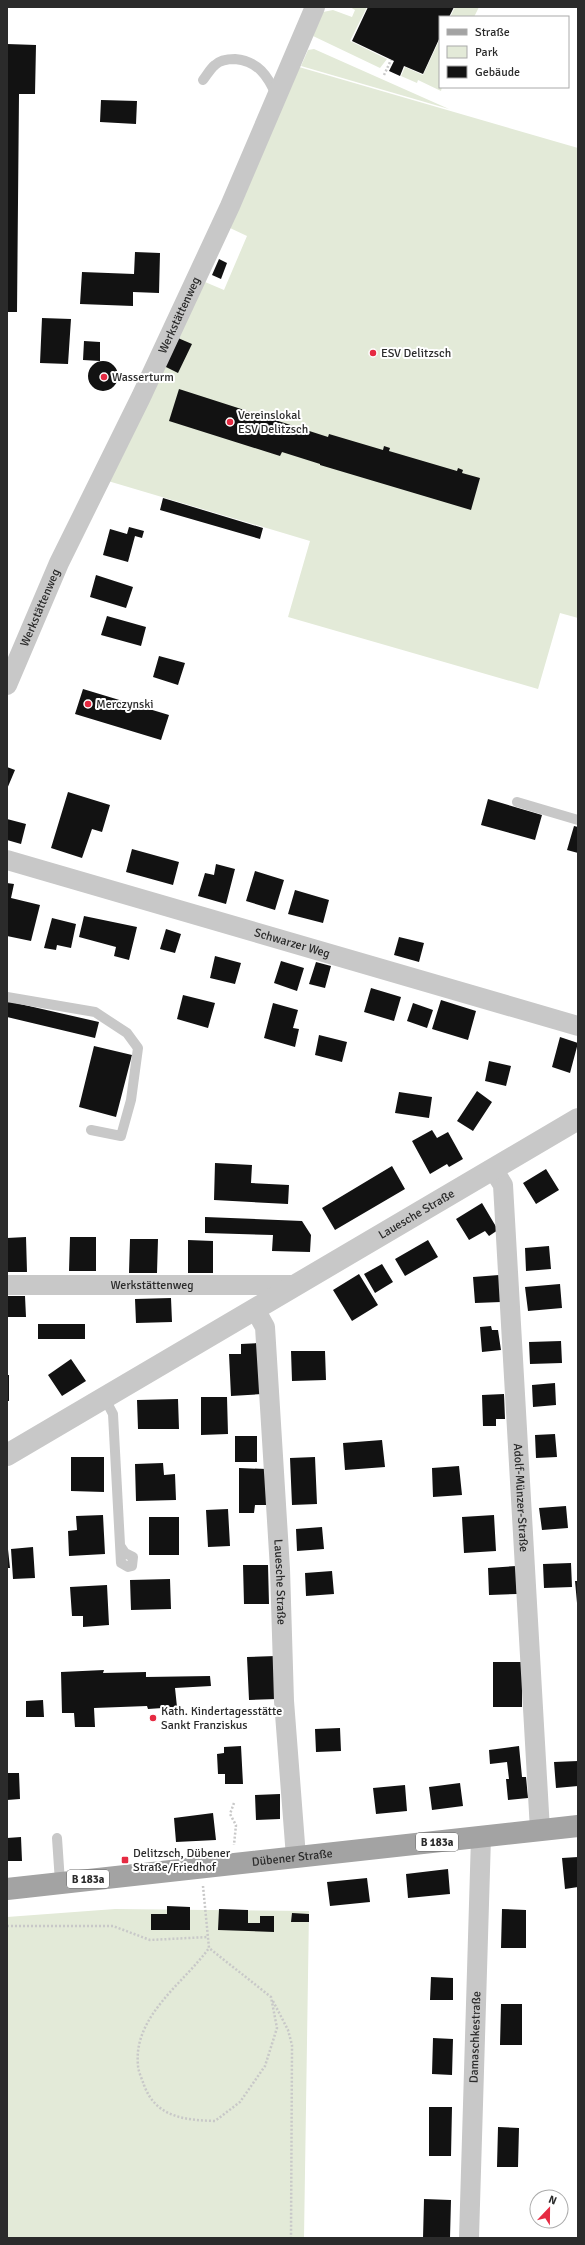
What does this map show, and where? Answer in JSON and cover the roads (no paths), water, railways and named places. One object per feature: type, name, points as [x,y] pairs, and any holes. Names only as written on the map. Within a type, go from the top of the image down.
[{"type":"main road","name":"Dübener Straße","points":[[7,1888],[235,1862],[296,1857],[578,1826]]},
{"type":"street","name":"Werkstättenweg","points":[[7,685],[59,563],[141,397],[230,206],[315,7]]},
{"type":"street","name":"Schwarzer Weg","points":[[7,860],[578,1026]]},
{"type":"street","name":"Lauesche Straße","points":[[7,1455],[578,1119]]},
{"type":"street","name":"Adolf-Münzer-Straße","points":[[493,1169],[503,1185],[540,1830]]},
{"type":"street","name":"Werkstättenweg","points":[[7,1285],[296,1285]]},
{"type":"street","name":"Lauesche Straße","points":[[255,1309],[265,1327],[280,1569],[284,1701],[296,1857]]},
{"type":"street","name":"Damaschkestraße","points":[[469,2238],[481,1837]]},
{"type":"lane","points":[[203,80],[215,65],[228,59],[243,60],[258,66],[270,81],[277,97]]},
{"type":"lane","points":[[517,802],[578,820]]},
{"type":"lane","points":[[7,997],[95,1012],[127,1033],[138,1048],[131,1100],[121,1136],[91,1130]]},
{"type":"lane","points":[[104,1397],[113,1414],[121,1547]]},
{"type":"lane","points":[[57,1838],[60,1882]]},
{"type":"place","name":"ESV Delitzsch","points":[[373,353]]},
{"type":"place","name":"Wasserturm","points":[[104,377]]},
{"type":"place","name":"Vereinslokal ESV Delitzsch","points":[[230,422]]},
{"type":"place","name":"Merczynski","points":[[88,704]]},
{"type":"place","name":"Kath. Kindertagesstätte Sankt Franziskus","points":[[153,1718]]},
{"type":"place","name":"Delitzsch, Dübener Straße/Friedhof","points":[[125,1860]]}]
